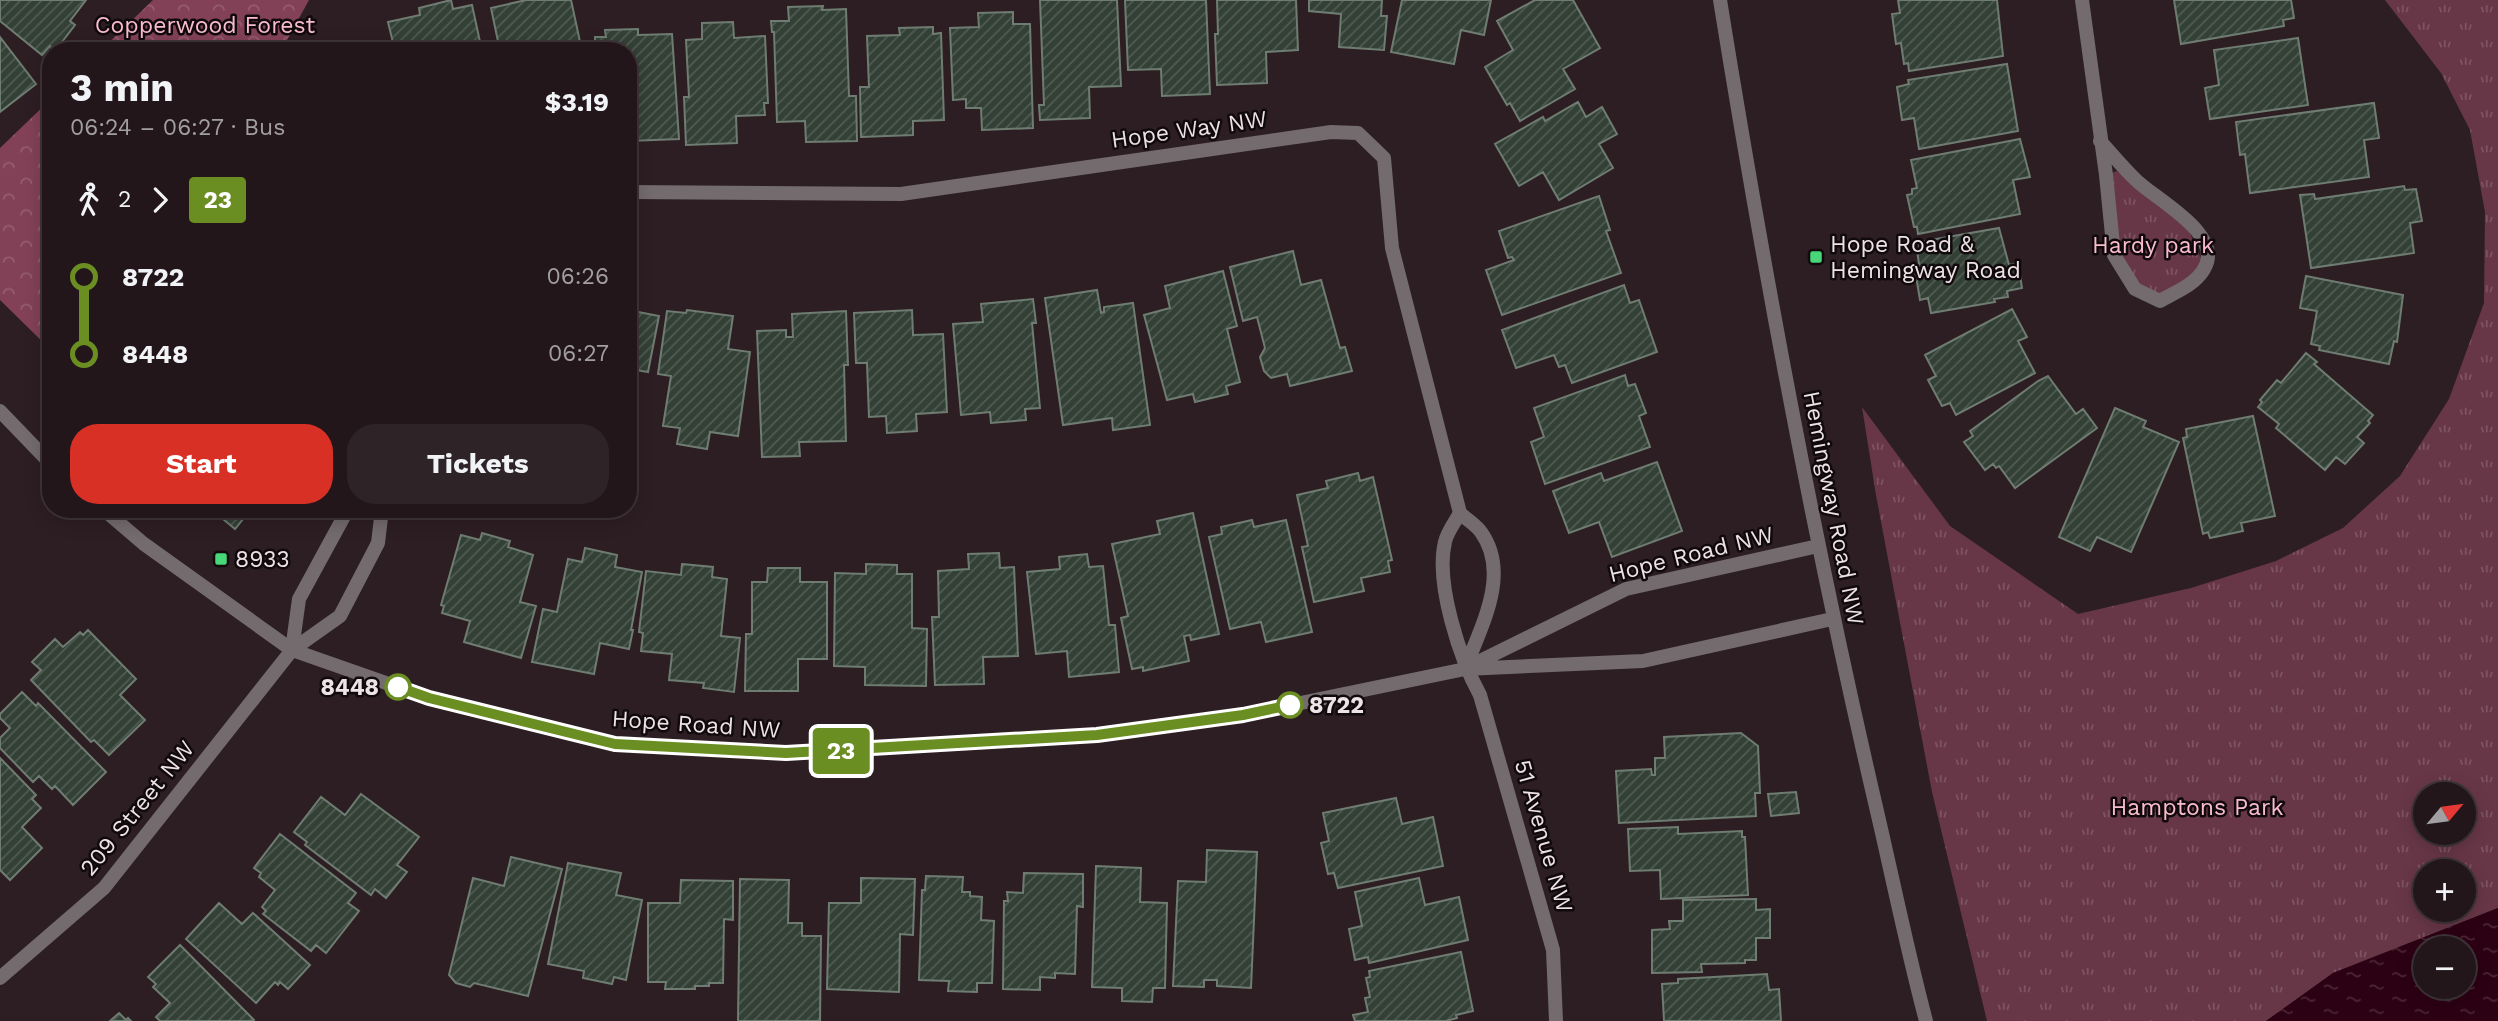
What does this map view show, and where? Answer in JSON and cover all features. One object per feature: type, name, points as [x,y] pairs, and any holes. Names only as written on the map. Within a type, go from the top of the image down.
[{"type":"street","name":"Hemingway Road NW","points":[[1720,0],[1751,192],[1803,477],[1832,619],[1926,1021]]},
{"type":"street","points":[[2082,0],[2114,255],[2135,289],[2160,301],[2189,285],[2205,268],[2207,249],[2194,226],[2137,181],[2100,141]]},
{"type":"street","name":"Hope Way NW","points":[[637,192],[901,194],[1331,132],[1357,132],[1384,158],[1392,248],[1460,513],[1480,532],[1495,563],[1493,594],[1465,668]]},
{"type":"street","points":[[0,411],[42,455]]},
{"type":"street","points":[[1460,513],[1445,540],[1442,577],[1465,668]]},
{"type":"street","name":"Hope Road NW","points":[[114,518],[144,544],[292,650],[429,698],[615,744],[786,753],[1097,735],[1243,715],[1465,668],[1643,661],[1832,619]]},
{"type":"street","points":[[292,650],[299,599],[343,518]]},
{"type":"street","points":[[292,650],[340,616],[378,542],[381,518]]},
{"type":"street","name":"Hope Road NW","points":[[1465,668],[1626,589],[1818,546]]},
{"type":"street","name":"209 Street NW","points":[[0,978],[104,888],[292,650]]},
{"type":"street","name":"51 Avenue NW","points":[[1465,668],[1480,695],[1553,950],[1556,1021]]},
{"type":"green space","name":"Copperwood Forest","points":[[153,0],[309,0],[286,42],[109,42]]},
{"type":"green space","name":"Hamptons Park","points":[[2385,0],[2498,0],[2498,908],[2476,917],[2476,859],[2413,859],[2413,922],[2462,922],[2427,936],[2413,936],[2413,941],[2333,973],[2266,1021],[1987,1021],[1932,792],[1862,407],[1950,526],[2078,614],[2191,588],[2276,561],[2343,528],[2400,476],[2449,399],[2484,303],[2485,212],[2470,130],[2441,73]]},
{"type":"green space","points":[[42,108],[42,341],[0,300],[0,148]]},
{"type":"green space","name":"Hardy park","points":[[2117,171],[2183,217],[2205,268],[2167,297],[2135,289],[2114,255],[2106,175]]},
{"type":"water","points":[[2498,908],[2498,1021],[2266,1021],[2333,973],[2413,941],[2413,999],[2476,999],[2476,936],[2427,936],[2462,922],[2476,922],[2476,917]]},
{"type":"building","points":[[0,0],[86,0],[70,21],[75,25],[62,42],[42,42],[42,55],[0,21]]},
{"type":"building","points":[[451,0],[453,9],[472,5],[480,42],[393,42],[388,22],[420,15],[419,8]]},
{"type":"building","points":[[526,0],[571,0],[580,42],[498,42],[491,8]]},
{"type":"building","points":[[1040,0],[1117,0],[1121,86],[1089,87],[1090,118],[1040,120],[1039,105],[1044,105]]},
{"type":"building","points":[[1125,0],[1206,0],[1210,94],[1162,96],[1161,69],[1128,70]]},
{"type":"building","points":[[1217,0],[1296,0],[1298,50],[1266,52],[1267,83],[1217,85]]},
{"type":"building","points":[[1309,0],[1382,0],[1381,16],[1387,16],[1384,50],[1339,47],[1341,14],[1309,11]]},
{"type":"building","points":[[1402,0],[1491,0],[1484,35],[1461,30],[1454,64],[1391,52]]},
{"type":"building","points":[[1535,0],[1573,0],[1600,48],[1563,69],[1575,89],[1520,121],[1510,103],[1507,105],[1485,67],[1513,50],[1497,21]]},
{"type":"building","points":[[1898,0],[1997,0],[2003,56],[1909,71],[1908,63],[1904,64],[1901,43],[1896,44],[1892,14],[1900,13]]},
{"type":"building","points":[[2174,0],[2291,0],[2294,18],[2283,20],[2284,26],[2181,44]]},
{"type":"building","points":[[823,6],[822,10],[846,9],[849,96],[856,96],[857,141],[806,142],[805,121],[777,122],[774,32],[771,21],[789,21],[788,7]]},
{"type":"building","points":[[1013,12],[1013,24],[1030,24],[1033,128],[982,130],[981,108],[966,108],[966,99],[953,100],[950,28],[979,27],[978,13]]},
{"type":"building","points":[[733,22],[734,38],[765,36],[768,103],[764,103],[765,115],[736,116],[737,143],[686,145],[684,97],[689,97],[686,40],[702,39],[702,23]]},
{"type":"building","points":[[933,27],[933,34],[941,33],[944,120],[913,121],[913,135],[861,137],[860,87],[869,87],[867,36],[900,35],[899,28]]},
{"type":"building","points":[[638,29],[638,35],[672,34],[679,139],[637,141],[637,42],[595,42],[595,37],[606,37],[605,30]]},
{"type":"building","points":[[0,37],[36,84],[0,112]]},
{"type":"building","points":[[2298,38],[2308,105],[2210,119],[2205,88],[2219,85],[2214,50]]},
{"type":"building","points":[[2007,64],[2018,131],[1919,149],[1914,118],[1902,120],[1897,87],[1909,84],[1908,80]]},
{"type":"building","points":[[1578,102],[1586,117],[1602,107],[1617,134],[1599,144],[1613,168],[1559,200],[1543,172],[1519,186],[1495,144],[1543,117],[1545,121]]},
{"type":"building","points":[[2374,103],[2379,138],[2364,140],[2369,177],[2250,193],[2245,154],[2240,155],[2236,122]]},
{"type":"building","points":[[2020,139],[2030,177],[2013,180],[2020,214],[1918,234],[1907,195],[1917,188],[1911,160]]},
{"type":"building","points":[[2404,186],[2405,190],[2416,189],[2422,221],[2410,223],[2414,253],[2311,268],[2300,195],[2314,194],[2315,199]]},
{"type":"building","points":[[1599,196],[1610,230],[1606,231],[1621,273],[1502,315],[1486,270],[1514,260],[1512,257],[1508,258],[1499,231]]},
{"type":"building","points":[[1999,228],[2009,265],[2018,263],[2022,288],[2007,291],[2008,297],[1994,299],[1995,302],[1931,313],[1928,298],[1920,300],[1915,270],[1920,270],[1917,251],[1920,251],[1919,242]]},
{"type":"building","points":[[1293,251],[1301,285],[1321,280],[1340,348],[1345,347],[1352,371],[1290,386],[1287,374],[1271,378],[1264,371],[1260,357],[1265,348],[1257,317],[1243,321],[1230,267]]},
{"type":"building","points":[[1223,271],[1237,326],[1227,329],[1240,382],[1226,386],[1228,394],[1195,402],[1193,394],[1167,400],[1144,315],[1170,308],[1165,286]]},
{"type":"building","points":[[2306,276],[2403,295],[2397,342],[2394,341],[2389,364],[2319,350],[2320,346],[2311,344],[2317,311],[2300,308]]},
{"type":"building","points":[[1624,285],[1630,303],[1639,300],[1657,352],[1572,383],[1565,365],[1559,367],[1554,355],[1516,368],[1502,330]]},
{"type":"building","points":[[1097,290],[1101,313],[1104,312],[1104,307],[1133,303],[1150,425],[1113,430],[1112,418],[1063,425],[1045,298]]},
{"type":"building","points":[[1033,299],[1036,323],[1032,323],[1040,408],[1025,409],[1026,420],[991,423],[990,412],[961,415],[953,324],[983,322],[981,304]]},
{"type":"building","points":[[2012,309],[2027,337],[2018,341],[2035,373],[1956,415],[1950,403],[1942,406],[1928,380],[1936,376],[1925,355]]},
{"type":"building","points":[[687,310],[733,316],[728,349],[750,352],[738,436],[710,432],[707,449],[677,444],[680,428],[663,426],[671,376],[658,374],[667,311],[686,313]]},
{"type":"building","points":[[912,310],[913,335],[943,334],[947,412],[916,414],[917,431],[887,433],[886,416],[869,417],[867,363],[856,363],[854,313]]},
{"type":"building","points":[[846,311],[846,441],[799,442],[800,456],[762,457],[757,331],[786,330],[786,337],[793,337],[792,314]]},
{"type":"building","points":[[637,312],[659,316],[648,372],[637,370]]},
{"type":"building","points":[[2306,353],[2317,362],[2314,364],[2373,415],[2368,421],[2370,423],[2357,437],[2364,443],[2345,464],[2336,457],[2325,470],[2276,428],[2279,424],[2258,407],[2262,402],[2260,400],[2277,380],[2281,383]]},
{"type":"building","points":[[1625,375],[1628,386],[1635,384],[1646,413],[1639,416],[1650,447],[1545,484],[1531,442],[1544,437],[1534,408]]},
{"type":"building","points":[[2048,376],[2076,414],[2083,409],[2097,428],[2015,488],[1999,466],[1996,468],[1993,464],[1985,470],[1964,442],[1973,436],[1970,431]]},
{"type":"building","points":[[2115,408],[2146,421],[2143,427],[2179,442],[2131,552],[2097,537],[2090,551],[2059,537]]},
{"type":"building","points":[[2253,416],[2275,516],[2241,523],[2243,531],[2210,538],[2208,532],[2203,534],[2183,438],[2187,437],[2186,429]]},
{"type":"building","points":[[1657,462],[1682,531],[1612,557],[1599,522],[1569,533],[1553,491],[1601,473],[1604,481]]},
{"type":"building","points":[[1358,473],[1360,481],[1373,477],[1392,560],[1388,561],[1390,572],[1361,578],[1364,591],[1314,602],[1302,547],[1308,546],[1297,495],[1328,488],[1326,481]]},
{"type":"building","points":[[1193,513],[1219,634],[1191,640],[1190,635],[1184,636],[1189,661],[1143,671],[1143,667],[1132,669],[1121,618],[1128,616],[1112,544],[1160,534],[1157,521]]},
{"type":"building","points":[[222,518],[244,518],[235,529]]},
{"type":"building","points":[[1252,520],[1254,527],[1286,520],[1312,632],[1266,642],[1261,622],[1230,629],[1209,537],[1222,534],[1221,527]]},
{"type":"building","points":[[482,533],[510,541],[508,547],[533,555],[520,602],[536,606],[521,658],[464,642],[470,621],[442,613],[444,606],[441,605],[461,535],[480,540]]},
{"type":"building","points":[[585,548],[617,555],[615,567],[642,572],[629,649],[600,643],[594,674],[532,662],[543,609],[557,612],[568,559],[582,562]]},
{"type":"building","points":[[999,553],[1000,568],[1014,567],[1018,656],[983,657],[984,684],[935,685],[932,617],[939,617],[938,571],[969,569],[968,554]]},
{"type":"building","points":[[1087,554],[1089,567],[1103,566],[1109,625],[1115,625],[1119,672],[1069,677],[1067,651],[1036,654],[1027,572],[1060,569],[1059,557]]},
{"type":"building","points":[[682,564],[713,567],[712,577],[727,579],[721,636],[740,638],[734,692],[703,688],[704,683],[669,680],[672,654],[641,651],[643,633],[639,632],[646,571],[681,575]]},
{"type":"building","points":[[866,564],[897,565],[897,574],[912,574],[912,628],[927,629],[926,686],[865,685],[865,667],[834,666],[835,573],[866,574]]},
{"type":"building","points":[[768,568],[800,568],[800,582],[827,582],[827,659],[798,659],[798,691],[745,691],[746,634],[752,634],[752,582],[767,582]]},
{"type":"building","points":[[88,630],[136,679],[120,695],[145,720],[109,755],[94,740],[91,742],[31,680],[41,670],[32,662],[55,639],[63,647],[80,632],[83,635]]},
{"type":"building","points":[[22,692],[36,706],[38,703],[106,772],[73,805],[55,786],[52,789],[39,776],[33,782],[0,748],[0,738],[10,728],[0,718],[0,714]]},
{"type":"building","points":[[1741,733],[1758,746],[1760,793],[1755,793],[1756,816],[1619,823],[1616,771],[1651,769],[1652,775],[1655,775],[1655,758],[1665,758],[1664,737]]},
{"type":"building","points":[[0,758],[36,795],[32,799],[41,808],[22,827],[42,848],[10,880],[0,870]]},
{"type":"building","points":[[1796,792],[1799,813],[1771,816],[1768,794]]},
{"type":"building","points":[[361,794],[419,837],[397,865],[407,872],[386,898],[375,889],[371,895],[305,845],[307,842],[294,832],[321,797],[345,815]]},
{"type":"building","points":[[1396,798],[1402,824],[1433,817],[1443,866],[1338,888],[1334,873],[1328,874],[1321,843],[1329,841],[1323,813]]},
{"type":"building","points":[[1678,827],[1678,834],[1742,831],[1742,837],[1745,837],[1748,895],[1661,899],[1660,870],[1630,871],[1628,829]]},
{"type":"building","points":[[280,834],[356,893],[348,903],[359,911],[326,953],[316,945],[311,951],[263,914],[266,911],[262,907],[275,890],[259,877],[261,873],[254,868]]},
{"type":"building","points":[[1207,850],[1257,852],[1251,988],[1217,986],[1217,980],[1204,980],[1204,987],[1173,986],[1178,881],[1206,882]]},
{"type":"building","points":[[511,857],[562,869],[528,996],[474,983],[470,987],[456,983],[449,975],[473,878],[504,886]]},
{"type":"building","points":[[568,863],[621,873],[616,895],[642,900],[626,980],[614,977],[612,984],[583,978],[584,971],[548,964]]},
{"type":"building","points":[[1096,866],[1141,868],[1140,902],[1167,903],[1165,988],[1153,988],[1152,1002],[1122,1001],[1122,988],[1092,987]]},
{"type":"building","points":[[1024,873],[1083,874],[1083,907],[1077,906],[1075,974],[1055,973],[1055,978],[1040,977],[1040,990],[1003,989],[1004,901],[1008,901],[1007,892],[1023,893]]},
{"type":"building","points":[[926,876],[963,877],[962,892],[982,897],[981,920],[994,921],[992,983],[977,983],[977,992],[948,991],[949,981],[919,980],[922,890],[925,890]]},
{"type":"building","points":[[861,878],[915,879],[913,935],[900,934],[899,992],[827,989],[829,903],[861,903]]},
{"type":"building","points":[[1419,878],[1425,905],[1459,897],[1468,940],[1369,963],[1368,957],[1355,960],[1349,929],[1362,926],[1355,892]]},
{"type":"building","points":[[740,879],[789,880],[788,923],[802,923],[802,936],[821,936],[820,1021],[738,1021]]},
{"type":"building","points":[[681,880],[733,881],[733,920],[724,919],[723,983],[695,986],[695,989],[665,989],[666,982],[648,982],[648,903],[680,903]]},
{"type":"building","points":[[1756,899],[1756,910],[1770,909],[1770,938],[1756,938],[1756,960],[1745,960],[1745,963],[1701,964],[1702,972],[1652,973],[1652,930],[1670,929],[1669,921],[1683,921],[1683,900]]},
{"type":"building","points":[[219,903],[242,924],[253,913],[310,965],[288,989],[280,982],[278,985],[275,982],[256,1003],[186,939]]},
{"type":"building","points":[[180,945],[253,1021],[160,1021],[156,1017],[170,1003],[153,987],[156,984],[148,977]]},
{"type":"building","points":[[1461,952],[1473,1011],[1456,1015],[1457,1018],[1446,1021],[1355,1021],[1353,1015],[1368,1012],[1365,998],[1370,997],[1366,978],[1370,977],[1369,971]]},
{"type":"building","points":[[1767,974],[1769,990],[1779,989],[1781,1021],[1664,1021],[1662,984],[1678,983],[1678,979]]},
{"type":"building","points":[[119,1013],[126,1020],[128,1018],[131,1021],[110,1021]]},
{"type":"bus line","name":"23","points":[[398,687],[429,698],[615,744],[786,753],[978,744],[1097,735],[1243,715],[1290,705]]},
{"type":"place","name":"Hope Road & Hemingway Road","points":[[1816,257]]},
{"type":"place","name":"8933","points":[[221,559]]},
{"type":"place","name":"8448","points":[[398,687]]},
{"type":"place","name":"8722","points":[[1290,705]]}]
